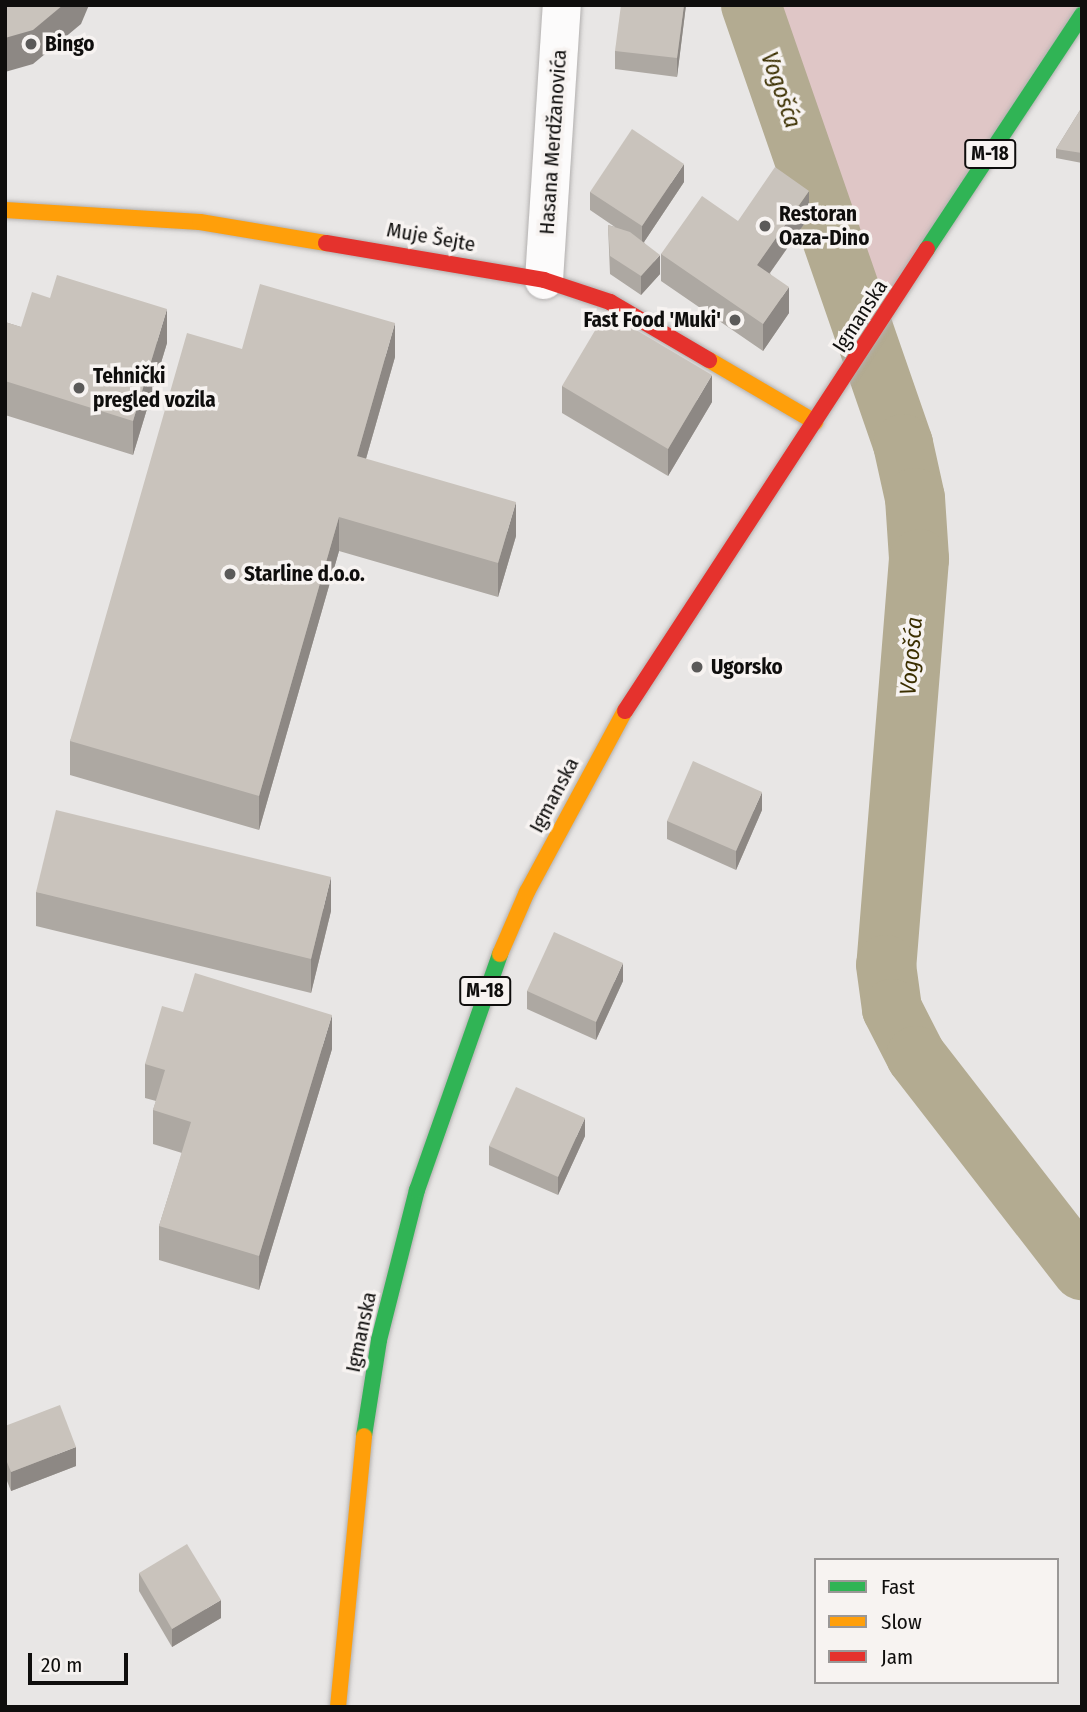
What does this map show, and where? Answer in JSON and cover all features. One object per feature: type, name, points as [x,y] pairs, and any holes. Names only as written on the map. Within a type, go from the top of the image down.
[{"type":"main road","name":"Igmanska","points":[[338,1707],[353,1512],[379,1340],[416,1190],[481,999],[527,892],[601,749],[724,555],[816,422],[1082,15]]},
{"type":"main road","name":"Muje Šejte","points":[[5,210],[200,222],[544,280],[610,302],[816,422]]},
{"type":"street","name":"Hasana Merdžanovića","points":[[544,280],[562,5]]},
{"type":"shaded area","points":[[752,5],[1082,5],[867,339]]},
{"type":"building","points":[[5,5],[63,5],[33,30],[5,38]]},
{"type":"building","points":[[621,5],[684,5],[677,58],[615,51]]},
{"type":"building","points":[[1082,107],[1082,153],[1056,149]]},
{"type":"building","points":[[632,129],[684,164],[642,226],[590,192]]},
{"type":"building","points":[[775,167],[809,191],[757,265],[789,287],[763,324],[661,254],[702,196],[738,221]]},
{"type":"building","points":[[608,225],[630,232],[660,255],[641,276],[610,256]]},
{"type":"building","name":"Tehnički pregled vozila","points":[[57,275],[167,309],[133,421],[5,381],[5,322],[21,327],[32,292],[50,298]]},
{"type":"building","name":"Starline d.o.o.","points":[[260,284],[395,323],[357,456],[516,502],[498,563],[339,517],[259,796],[70,741],[187,333],[242,349]]},
{"type":"building","points":[[606,312],[712,375],[668,449],[562,386]]},
{"type":"building","points":[[693,761],[762,792],[736,851],[667,821]]},
{"type":"building","points":[[56,810],[331,877],[311,959],[36,892]]},
{"type":"building","points":[[554,932],[623,963],[596,1022],[527,991]]},
{"type":"building","points":[[195,973],[332,1015],[259,1256],[159,1226],[191,1122],[153,1110],[165,1070],[145,1064],[162,1006],[183,1012]]},
{"type":"building","points":[[516,1087],[585,1118],[558,1177],[489,1146]]},
{"type":"building","points":[[60,1405],[76,1447],[11,1472],[5,1457],[5,1426]]},
{"type":"building","points":[[187,1544],[221,1600],[172,1629],[139,1573]]},
{"type":"waterway","name":"Vogošća","points":[[751,5],[903,444],[915,498],[919,559],[886,965],[892,1009],[916,1056],[1082,1270]]},
{"type":"traffic: fast","points":[[927,249],[1082,15]]},
{"type":"traffic: fast","points":[[364,1436],[379,1340],[417,1190],[500,954]]},
{"type":"traffic: slow","points":[[5,210],[200,222],[326,243]]},
{"type":"traffic: slow","points":[[709,360],[815,422]]},
{"type":"traffic: slow","points":[[500,954],[527,892],[625,711]]},
{"type":"traffic: slow","points":[[338,1707],[364,1436]]},
{"type":"traffic: jam","points":[[326,243],[544,280],[610,302],[709,360]]},
{"type":"traffic: jam","points":[[625,711],[927,249]]},
{"type":"place","name":"Bingo","points":[[31,44]]},
{"type":"place","name":"Restoran Oaza-Dino","points":[[765,226]]},
{"type":"place","name":"Fast Food 'Muki'","points":[[735,320]]},
{"type":"place","name":"Tehnički pregled vozila","points":[[79,388]]},
{"type":"place","name":"Starline d.o.o.","points":[[230,574]]},
{"type":"place","name":"Ugorsko","points":[[697,667]]}]
